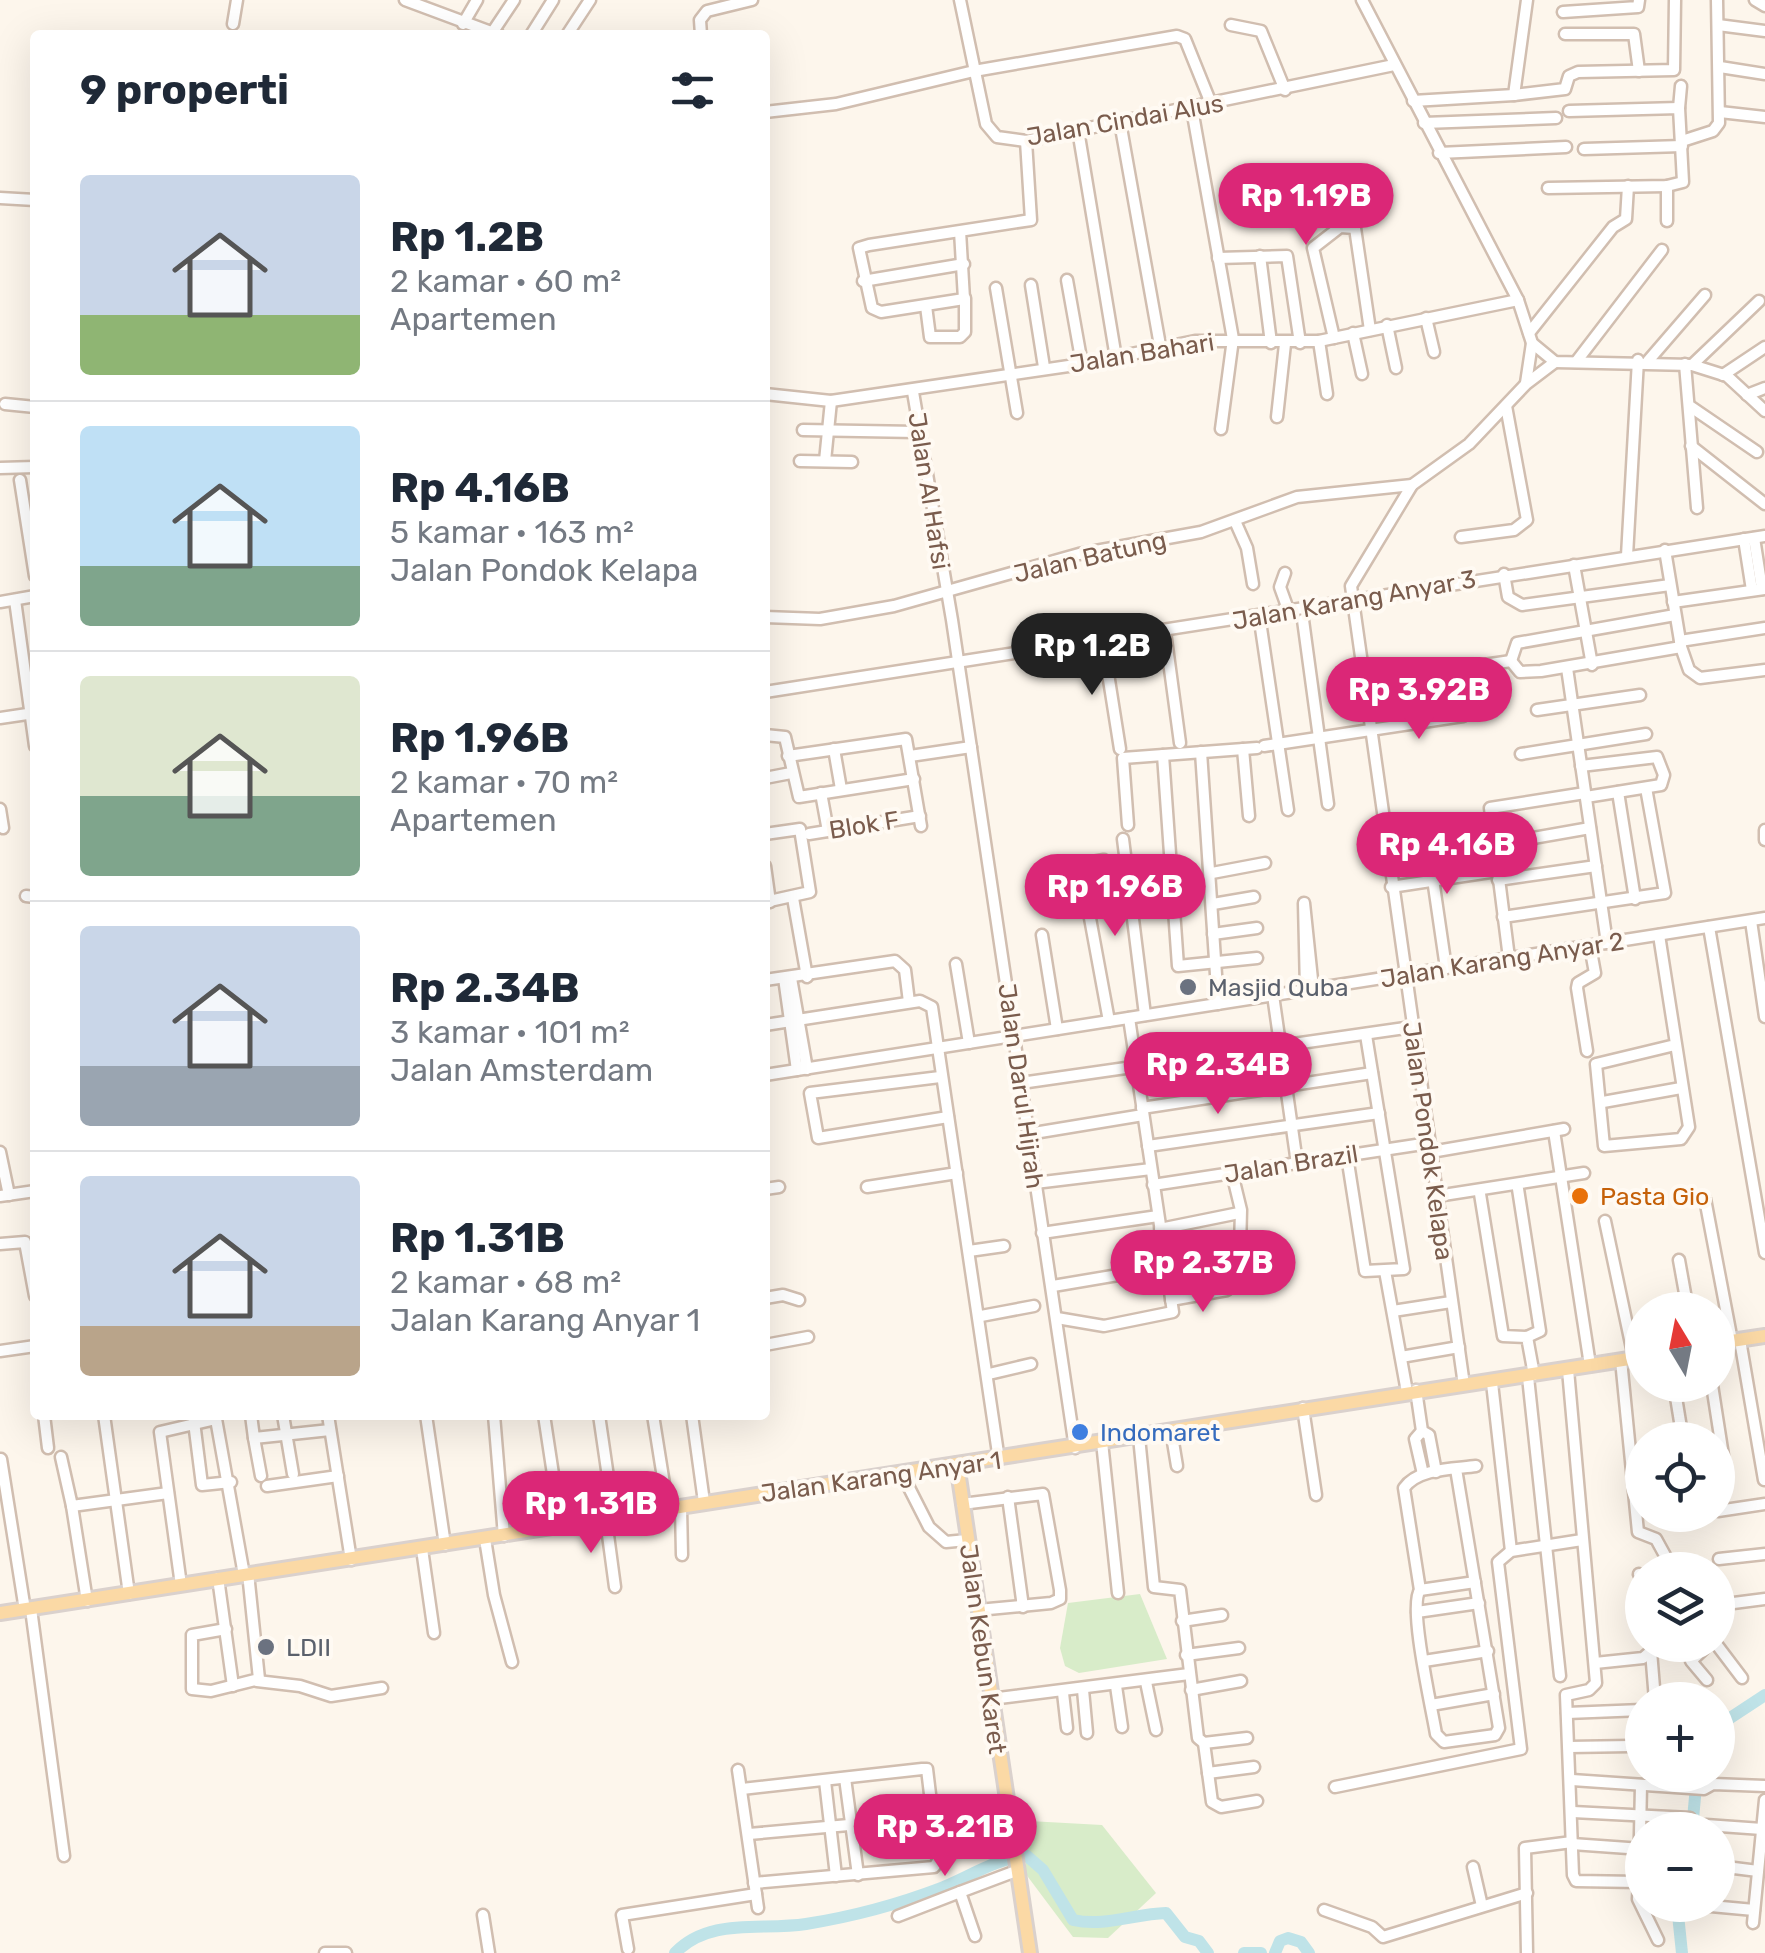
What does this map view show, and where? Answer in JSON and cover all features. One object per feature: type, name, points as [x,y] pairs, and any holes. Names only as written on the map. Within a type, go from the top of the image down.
[{"type":"main road","points":[[1735,1340],[1765,1336]]},
{"type":"main road","name":"Jalan Karang Anyar 1","points":[[0,1614],[1625,1360]]},
{"type":"main road","name":"Jalan Kebun Karet","points":[[957,1464],[1030,1953]]},
{"type":"street","points":[[233,24],[237,0]]},
{"type":"street","points":[[405,0],[482,30]]},
{"type":"street","points":[[462,24],[477,0]]},
{"type":"street","points":[[498,30],[514,0]]},
{"type":"street","points":[[535,30],[553,0]]},
{"type":"street","points":[[571,30],[590,0]]},
{"type":"street","points":[[700,30],[700,20],[707,10],[752,0]]},
{"type":"street","name":"Jalan Cindai Alus","points":[[960,0],[990,131],[1006,140],[1026,141],[1192,110],[1394,65]]},
{"type":"street","points":[[1362,0],[1518,300],[1531,338],[1526,384]]},
{"type":"street","points":[[1514,95],[1527,0]]},
{"type":"street","points":[[1563,12],[1578,6],[1638,6],[1639,0]]},
{"type":"street","points":[[1412,101],[1565,89],[1569,76],[1578,72],[1677,67],[1675,0]]},
{"type":"street","points":[[1584,149],[1682,144],[1716,129],[1720,112],[1717,0]]},
{"type":"street","points":[[1755,0],[1765,6]]},
{"type":"street","points":[[1718,25],[1765,30]]},
{"type":"street","points":[[1231,26],[1261,31],[1285,90]]},
{"type":"street","points":[[1565,34],[1636,34],[1639,71]]},
{"type":"street","points":[[770,111],[836,104],[974,72],[1176,36],[1185,39],[1212,106]]},
{"type":"street","points":[[1720,68],[1765,74]]},
{"type":"street","points":[[1548,188],[1667,186],[1684,182],[1679,108],[1682,86]]},
{"type":"street","points":[[1569,111],[1679,108]]},
{"type":"street","points":[[1192,110],[1233,339],[1221,429]]},
{"type":"street","points":[[1720,112],[1765,117]]},
{"type":"street","points":[[1424,124],[1556,118]]},
{"type":"street","points":[[1120,122],[1162,351]]},
{"type":"street","points":[[1078,130],[1116,358]]},
{"type":"street","points":[[965,298],[877,312],[870,304],[863,281],[859,248],[1031,220],[1026,141]]},
{"type":"street","points":[[1439,153],[1566,147]]},
{"type":"street","points":[[1531,338],[1613,227],[1626,219],[1628,186]]},
{"type":"street","points":[[1667,186],[1668,220]]},
{"type":"street","points":[[0,198],[30,200]]},
{"type":"street","points":[[1334,338],[1313,248],[1340,227],[1355,228],[1370,330]]},
{"type":"street","points":[[926,306],[930,337],[960,337],[965,332],[960,231]]},
{"type":"street","points":[[1576,362],[1662,250]]},
{"type":"street","points":[[1260,256],[1270,343]]},
{"type":"street","points":[[1218,258],[1288,258],[1300,344]]},
{"type":"street","points":[[863,281],[964,264]]},
{"type":"street","points":[[1068,280],[1082,364]]},
{"type":"street","points":[[1031,285],[1044,367]]},
{"type":"street","points":[[996,288],[1017,413]]},
{"type":"street","points":[[1627,556],[1643,361],[1705,295]]},
{"type":"street","name":"Jalan Bahari","points":[[770,395],[831,401],[913,392],[1044,367],[1162,351],[1196,341],[1233,339],[1300,344],[1518,300]]},
{"type":"street","points":[[1688,364],[1759,301]]},
{"type":"street","points":[[1426,318],[1434,352]]},
{"type":"street","points":[[1387,325],[1396,368]]},
{"type":"street","points":[[986,336],[1002,334]]},
{"type":"street","points":[[1353,334],[1362,374]]},
{"type":"street","points":[[1531,338],[1555,362]]},
{"type":"street","points":[[1319,341],[1328,394]]},
{"type":"street","points":[[1277,417],[1286,344]]},
{"type":"street","points":[[1724,374],[1765,347]]},
{"type":"street","points":[[1353,601],[1354,577],[1412,484],[1469,444],[1526,384],[1555,362],[1688,364],[1724,374],[1765,411]]},
{"type":"street","points":[[1688,364],[1697,508]]},
{"type":"street","points":[[1748,395],[1765,388]]},
{"type":"street","name":"Jalan Al Hafsi","points":[[913,392],[957,665]]},
{"type":"street","points":[[825,461],[831,401]]},
{"type":"street","points":[[5,404],[30,406]]},
{"type":"street","points":[[1461,537],[1514,530],[1526,520],[1506,406]]},
{"type":"street","points":[[1691,408],[1756,452]]},
{"type":"street","points":[[804,430],[917,432]]},
{"type":"street","points":[[1691,446],[1765,504]]},
{"type":"street","points":[[800,461],[852,462]]},
{"type":"street","points":[[0,468],[30,467]]},
{"type":"street","points":[[20,480],[30,544]]},
{"type":"street","name":"Jalan Batung","points":[[770,617],[840,616],[1079,554],[1201,532],[1298,497],[1412,484]]},
{"type":"street","points":[[1235,521],[1253,584]]},
{"type":"street","points":[[1673,602],[1760,589],[1754,538]]},
{"type":"street","name":"Jalan Karang Anyar 3","points":[[770,691],[1754,538]]},
{"type":"street","points":[[1665,550],[1681,644],[1690,670],[1700,678],[1765,670]]},
{"type":"street","points":[[1574,565],[1577,599],[1592,665]]},
{"type":"street","points":[[1286,573],[1280,587],[1289,612]]},
{"type":"street","points":[[1504,574],[1508,597],[1515,603],[1577,599],[1670,585]]},
{"type":"street","points":[[0,602],[30,597]]},
{"type":"street","points":[[15,600],[30,694]]},
{"type":"street","name":"Jalan Pondok Kelapa","points":[[1353,601],[1368,729],[1464,1384]]},
{"type":"street","points":[[1511,661],[1517,643],[1676,615]]},
{"type":"street","points":[[1303,620],[1328,804]]},
{"type":"street","points":[[1261,628],[1288,810]]},
{"type":"street","points":[[1511,661],[1520,672],[1592,665],[1765,628]]},
{"type":"street","points":[[1165,632],[1180,743]]},
{"type":"street","points":[[1104,642],[1120,749]]},
{"type":"street","points":[[1362,683],[1511,661]]},
{"type":"street","name":"Jalan Darul Hijrah","points":[[957,665],[1042,1233],[1054,1286],[1075,1448]]},
{"type":"street","points":[[1567,668],[1607,943]]},
{"type":"street","points":[[1536,710],[1640,695]]},
{"type":"street","points":[[0,718],[30,713]]},
{"type":"street","points":[[1128,825],[1124,758],[1260,747],[1463,716]]},
{"type":"street","points":[[770,735],[782,734],[796,796],[914,779],[905,739],[788,756]]},
{"type":"street","points":[[1521,754],[1646,734]]},
{"type":"street","points":[[910,756],[971,747]]},
{"type":"street","points":[[834,748],[841,789]]},
{"type":"street","points":[[1243,749],[1250,816]]},
{"type":"street","points":[[1201,752],[1218,1004]]},
{"type":"street","points":[[1163,755],[1178,966],[1257,958]]},
{"type":"street","points":[[1510,958],[1490,808],[1646,788],[1664,781],[1657,757],[1581,766]]},
{"type":"street","points":[[770,777],[791,773]]},
{"type":"street","name":"Blok F","points":[[809,834],[921,821],[914,779]]},
{"type":"street","points":[[1504,917],[1666,891],[1646,788]]},
{"type":"street","points":[[1618,792],[1635,899]]},
{"type":"street","points":[[821,793],[828,831]]},
{"type":"street","points":[[0,808],[3,828]]},
{"type":"street","points":[[1418,824],[1434,879],[1446,968]]},
{"type":"street","points":[[1494,845],[1590,828]]},
{"type":"street","points":[[1765,830],[1765,840]]},
{"type":"street","points":[[770,834],[801,831],[810,892],[770,902]]},
{"type":"street","points":[[1122,839],[1146,1015]]},
{"type":"street","points":[[1063,867],[1104,860]]},
{"type":"street","points":[[1212,873],[1265,863]]},
{"type":"street","points":[[1080,864],[1109,1021]]},
{"type":"street","points":[[1392,887],[1434,879],[1596,866]]},
{"type":"street","points":[[1213,904],[1254,897]]},
{"type":"street","points":[[792,898],[806,977]]},
{"type":"street","points":[[1310,990],[1304,902],[1310,990]]},
{"type":"street","name":"Jalan Karang Anyar 2","points":[[770,1074],[1765,918]]},
{"type":"street","points":[[1751,920],[1765,1017]]},
{"type":"street","points":[[1709,927],[1765,1253]]},
{"type":"street","points":[[1213,934],[1257,928]]},
{"type":"street","points":[[1659,935],[1689,1126],[1681,1139],[1604,1146],[1598,1062],[1675,1045]]},
{"type":"street","points":[[1042,936],[1058,1029]]},
{"type":"street","points":[[1587,1051],[1577,988],[1578,982],[1595,973],[1590,946]]},
{"type":"street","points":[[770,980],[896,961],[905,970],[909,1002]]},
{"type":"street","points":[[956,964],[969,1043]]},
{"type":"street","points":[[788,978],[802,1069]]},
{"type":"street","points":[[1274,995],[1297,1163]]},
{"type":"street","points":[[770,1024],[909,1002],[932,1006],[999,1460]]},
{"type":"street","points":[[1058,1318],[1112,1325],[1172,1314],[1129,1018]]},
{"type":"street","points":[[1020,1084],[1412,1027]]},
{"type":"street","points":[[1346,1156],[1364,1266],[1368,1272],[1404,1269],[1366,1035]]},
{"type":"street","points":[[1028,1134],[1372,1073]]},
{"type":"street","points":[[940,1076],[810,1093],[818,1138],[948,1117]]},
{"type":"street","points":[[1603,1102],[1682,1088]]},
{"type":"street","points":[[1148,1146],[1379,1113]]},
{"type":"street","name":"Jalan Brazil","points":[[1153,1185],[1385,1150],[1559,1130],[1561,1176]]},
{"type":"street","points":[[0,1152],[5,1196],[30,1192]]},
{"type":"street","points":[[1035,1183],[1151,1169]]},
{"type":"street","points":[[867,1187],[957,1173]]},
{"type":"street","points":[[1054,1286],[1237,1250],[1242,1243],[1232,1173]]},
{"type":"street","points":[[1437,1196],[1584,1173]]},
{"type":"street","points":[[1561,1176],[1590,1366]]},
{"type":"street","points":[[770,1188],[780,1187]]},
{"type":"street","points":[[1480,1194],[1503,1336],[1527,1337],[1540,1332],[1518,1189]]},
{"type":"street","points":[[1705,1199],[1721,1292]]},
{"type":"street","points":[[1042,1233],[1240,1214]]},
{"type":"street","points":[[1606,1221],[1625,1318]]},
{"type":"street","points":[[0,1244],[26,1242],[30,1266]]},
{"type":"street","points":[[969,1251],[1004,1246]]},
{"type":"street","points":[[1679,1260],[1685,1292]]},
{"type":"street","points":[[1385,1271],[1401,1357],[1422,1431],[1429,1435],[1436,1472]]},
{"type":"street","points":[[1171,1300],[1227,1290]]},
{"type":"street","points":[[770,1297],[783,1295],[799,1300]]},
{"type":"street","points":[[1392,1311],[1451,1302]]},
{"type":"street","points":[[980,1316],[1034,1306]]},
{"type":"street","points":[[770,1345],[808,1337]]},
{"type":"street","points":[[1527,1337],[1560,1676]]},
{"type":"street","points":[[0,1351],[30,1347]]},
{"type":"street","points":[[1401,1357],[1459,1347]]},
{"type":"street","points":[[1735,1361],[1764,1480]]},
{"type":"street","points":[[989,1374],[1030,1364]]},
{"type":"street","points":[[1568,1370],[1595,1663],[1594,1688],[1568,1693],[1574,1880],[1625,1882]]},
{"type":"street","points":[[1492,1382],[1510,1551]]},
{"type":"street","points":[[1634,1402],[1638,1532],[1656,1540],[1663,1552]]},
{"type":"street","points":[[1303,1408],[1316,1495]]},
{"type":"street","points":[[45,1420],[48,1448]]},
{"type":"street","points":[[105,1420],[129,1594]]},
{"type":"street","points":[[181,1585],[160,1432],[194,1422],[219,1420],[246,1574],[258,1680]]},
{"type":"street","points":[[252,1420],[264,1481],[338,1476]]},
{"type":"street","points":[[284,1420],[293,1474]]},
{"type":"street","points":[[329,1420],[352,1560]]},
{"type":"street","points":[[427,1420],[445,1545]]},
{"type":"street","points":[[494,1420],[504,1536]]},
{"type":"street","points":[[545,1420],[561,1527]]},
{"type":"street","points":[[600,1420],[615,1587]]},
{"type":"street","points":[[654,1420],[682,1555]]},
{"type":"street","points":[[693,1420],[704,1502]]},
{"type":"street","points":[[194,1422],[202,1485],[230,1482]]},
{"type":"street","points":[[254,1438],[330,1430]]},
{"type":"street","points":[[1172,1430],[1176,1466]]},
{"type":"street","points":[[1422,1431],[1415,1439],[1423,1474]]},
{"type":"street","points":[[1139,1437],[1154,1588],[1178,1588],[1198,1738],[1204,1743],[1214,1805],[1256,1801]]},
{"type":"street","points":[[1102,1442],[1118,1594]]},
{"type":"street","points":[[16,1457],[1,1459],[3,1495],[28,1609],[64,1856]]},
{"type":"street","points":[[61,1457],[86,1601]]},
{"type":"street","points":[[1420,1590],[1404,1492],[1407,1482],[1423,1474],[1476,1466]]},
{"type":"street","points":[[1456,1469],[1488,1650],[1499,1728],[1495,1735],[1444,1742],[1436,1734],[1416,1595],[1420,1590],[1475,1582]]},
{"type":"street","points":[[901,1472],[936,1535],[946,1542],[967,1540]]},
{"type":"street","points":[[72,1506],[168,1493]]},
{"type":"street","points":[[962,1504],[1044,1494],[1060,1590],[1057,1601],[1023,1608],[978,1610]]},
{"type":"street","points":[[1008,1497],[1023,1608]]},
{"type":"street","points":[[1735,1508],[1765,1504]]},
{"type":"street","points":[[486,1539],[494,1596],[512,1662]]},
{"type":"street","points":[[1336,1787],[1521,1749],[1498,1562],[1510,1551],[1582,1540]]},
{"type":"street","points":[[422,1549],[434,1633]]},
{"type":"street","points":[[1735,1557],[1765,1554]]},
{"type":"street","points":[[218,1578],[233,1686]]},
{"type":"street","points":[[1735,1603],[1765,1599]]},
{"type":"street","points":[[1417,1612],[1479,1603]]},
{"type":"street","points":[[1182,1620],[1222,1615]]},
{"type":"street","points":[[226,1629],[192,1635],[190,1682],[198,1690],[258,1680],[300,1686],[331,1696],[382,1688]]},
{"type":"street","points":[[1186,1656],[1239,1648]]},
{"type":"street","points":[[1424,1660],[1488,1650]]},
{"type":"street","points":[[1595,1663],[1625,1660]]},
{"type":"street","points":[[1692,1662],[1707,1680]]},
{"type":"street","points":[[1730,1662],[1742,1678]]},
{"type":"street","points":[[991,1699],[1189,1674]]},
{"type":"street","points":[[1146,1682],[1156,1730]]},
{"type":"street","points":[[1191,1690],[1241,1682]]},
{"type":"street","points":[[1116,1686],[1122,1727]]},
{"type":"street","points":[[1082,1690],[1087,1733]]},
{"type":"street","points":[[1063,1692],[1067,1728]]},
{"type":"street","points":[[1431,1706],[1494,1694]]},
{"type":"street","points":[[1567,1713],[1625,1711]]},
{"type":"street","points":[[1204,1743],[1247,1738]]},
{"type":"street","points":[[1569,1747],[1625,1746]]},
{"type":"street","points":[[1208,1773],[1254,1767]]},
{"type":"street","points":[[628,1949],[622,1915],[755,1888],[934,1867],[938,1861],[927,1769],[742,1789]]},
{"type":"street","points":[[738,1770],[758,1908]]},
{"type":"street","points":[[846,1778],[858,1875]]},
{"type":"street","points":[[1572,1780],[1625,1784]]},
{"type":"street","points":[[826,1781],[836,1876]]},
{"type":"street","points":[[1735,1785],[1765,1786]]},
{"type":"street","points":[[1753,1923],[1765,1800]]},
{"type":"street","points":[[749,1834],[932,1818],[1006,1807]]},
{"type":"street","points":[[1573,1812],[1625,1814]]},
{"type":"street","points":[[1735,1827],[1762,1829]]},
{"type":"street","points":[[1527,1953],[1526,1848],[1572,1843],[1625,1848]]},
{"type":"street","points":[[898,1916],[960,1892],[1014,1862]]},
{"type":"street","points":[[1474,1866],[1482,1906]]},
{"type":"street","points":[[1735,1868],[1758,1870]]},
{"type":"street","points":[[960,1892],[975,1936]]},
{"type":"street","points":[[1324,1910],[1372,1927],[1383,1937],[1527,1893]]},
{"type":"street","points":[[1735,1908],[1754,1910]]},
{"type":"street","points":[[483,1915],[489,1953]]},
{"type":"street","points":[[1649,1922],[1658,1940]]},
{"type":"street","points":[[325,1953],[346,1953]]},
{"type":"green space","points":[[1140,1594],[1167,1659],[1079,1673],[1065,1666],[1060,1648],[1068,1603]]},
{"type":"green space","points":[[1029,1821],[1102,1825],[1156,1893],[1108,1938],[1073,1937],[1025,1873]]},
{"type":"waterway","points":[[1735,1715],[1765,1695]]},
{"type":"waterway","points":[[1694,1812],[1695,1792]]},
{"type":"waterway","points":[[675,1953],[704,1934],[840,1918],[908,1899],[993,1864],[1027,1856],[1043,1870],[1073,1920],[1096,1922],[1166,1913],[1185,1937],[1199,1941],[1208,1953]]},
{"type":"waterway","points":[[1679,1922],[1682,1953]]},
{"type":"waterway","points":[[1275,1953],[1280,1941],[1288,1938],[1301,1942],[1309,1953]]},
{"type":"waterway","points":[[1244,1953],[1261,1953]]},
{"type":"place","name":"Masjid Quba","points":[[1188,987]]},
{"type":"place","name":"Pasta Gio","points":[[1580,1196]]},
{"type":"place","name":"Indomaret","points":[[1080,1432]]},
{"type":"place","name":"LDII","points":[[266,1647]]}]
